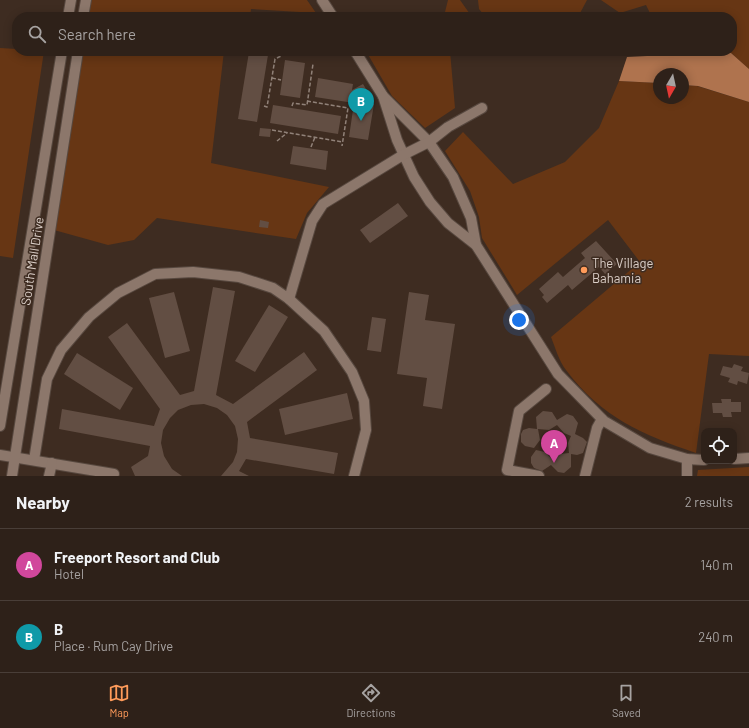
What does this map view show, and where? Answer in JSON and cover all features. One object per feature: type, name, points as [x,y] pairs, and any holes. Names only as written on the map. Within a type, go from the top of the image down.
[{"type":"street","points":[[322,0],[330,12]]},
{"type":"street","points":[[70,8],[84,9]]},
{"type":"street","name":"South Mall Drive","points":[[0,426],[61,56]]},
{"type":"street","name":"South Mall Drive","points":[[12,476],[77,56]]},
{"type":"street","points":[[358,56],[383,96],[429,142],[453,177],[471,218],[476,245]]},
{"type":"street","points":[[383,96],[403,155],[430,202],[448,223],[476,245],[558,374],[602,419],[650,448],[688,460],[701,460]]},
{"type":"street","points":[[289,299],[312,221],[323,204],[403,155],[429,142],[448,127],[482,108]]},
{"type":"street","points":[[34,460],[47,379],[61,350],[88,317],[118,293],[155,274],[193,272],[239,277],[273,288],[289,299],[324,331],[352,372],[364,401],[366,430],[354,476]]},
{"type":"street","points":[[539,476],[507,470],[519,410],[546,389]]},
{"type":"street","points":[[585,476],[597,428],[602,419]]},
{"type":"street","points":[[0,455],[114,474]]},
{"type":"street","points":[[737,459],[749,458]]},
{"type":"street","points":[[687,476],[688,460]]},
{"type":"street","points":[[49,476],[52,463]]},
{"type":"path","points":[[264,106],[267,107],[275,59],[281,56]]},
{"type":"path","points":[[292,106],[292,102],[307,105],[313,64]]},
{"type":"path","points":[[272,78],[281,80]]},
{"type":"path","points":[[307,101],[348,108],[342,146]]},
{"type":"path","points":[[277,141],[288,133],[290,128]]},
{"type":"path","points":[[272,130],[343,142]]},
{"type":"path","points":[[320,138],[321,134]]},
{"type":"path","points":[[311,147],[315,137]]},
{"type":"shaded area","points":[[89,0],[307,0],[315,12],[251,9],[251,12],[88,12]]},
{"type":"shaded area","points":[[448,0],[460,0],[468,12],[445,12]]},
{"type":"shaded area","points":[[478,0],[587,0],[581,12],[482,12],[479,9]]},
{"type":"shaded area","points":[[601,0],[749,0],[749,69],[734,56],[737,56],[737,12],[650,12],[646,5],[619,12]]},
{"type":"shaded area","points":[[0,48],[12,49],[12,56],[43,56],[13,258],[0,256]]},
{"type":"shaded area","points":[[80,56],[223,56],[211,163],[329,187],[307,213],[296,239],[157,218],[134,240],[108,245],[54,230]]},
{"type":"shaded area","points":[[369,56],[450,56],[455,108],[425,128],[392,96]]},
{"type":"shaded area","points":[[734,56],[749,69],[749,102],[698,86],[689,85],[689,68],[653,68],[653,83],[619,81],[627,57]]},
{"type":"shaded area","points":[[619,81],[653,83],[653,104],[689,104],[689,85],[697,86],[749,102],[749,356],[709,354],[696,453],[641,431],[624,422],[594,400],[579,386],[566,370],[559,358],[551,337],[640,262],[608,220],[517,295],[482,238],[479,217],[470,191],[445,151],[463,132],[513,184],[565,162],[599,128]]},
{"type":"shaded area","points":[[749,467],[749,476],[697,476],[698,470]]},
{"type":"building","points":[[248,56],[268,56],[257,122],[238,119]]},
{"type":"building","points":[[285,60],[305,63],[300,98],[280,95]]},
{"type":"building","points":[[318,78],[353,84],[352,90],[363,84],[369,94],[356,102],[374,104],[368,140],[349,137],[354,103],[315,97]]},
{"type":"building","points":[[273,105],[341,116],[338,134],[270,123]]},
{"type":"building","points":[[260,128],[271,129],[270,137],[259,136]]},
{"type":"building","points":[[293,146],[328,151],[326,170],[290,164]]},
{"type":"building","points":[[398,203],[408,216],[370,243],[360,230]]},
{"type":"building","points":[[260,220],[269,222],[268,228],[259,227]]},
{"type":"building","name":"The Village Bahamia","points":[[596,241],[617,264],[605,274],[599,267],[572,290],[568,285],[547,303],[542,297],[544,295],[539,289],[558,272],[563,277],[585,258],[581,253]]},
{"type":"building","points":[[213,287],[235,291],[216,395],[233,404],[304,352],[317,370],[247,422],[250,438],[338,453],[334,474],[246,459],[239,471],[249,476],[221,476],[233,462],[237,452],[238,439],[235,426],[227,415],[217,408],[204,404],[191,405],[178,410],[170,418],[163,430],[161,443],[164,456],[172,469],[182,476],[135,476],[131,467],[148,456],[150,446],[59,429],[62,409],[154,426],[160,409],[108,337],[127,323],[180,395],[194,391]]},
{"type":"building","points":[[174,292],[190,351],[165,358],[149,298]]},
{"type":"building","points":[[409,292],[429,295],[425,320],[455,324],[442,409],[423,406],[427,378],[397,374]]},
{"type":"building","points":[[269,305],[288,317],[255,372],[235,361]]},
{"type":"building","points":[[372,317],[386,319],[381,352],[367,350]]},
{"type":"building","points":[[77,353],[133,388],[120,410],[64,374]]},
{"type":"building","points":[[734,364],[743,367],[741,371],[749,373],[747,384],[738,381],[737,385],[728,382],[730,378],[720,375],[723,366],[732,368]]},
{"type":"building","points":[[347,393],[353,419],[285,435],[279,409]]},
{"type":"building","points":[[721,399],[731,399],[731,402],[741,402],[741,412],[731,412],[732,417],[723,417],[722,413],[713,413],[712,403],[722,403]]},
{"type":"building","points":[[543,411],[552,412],[557,420],[567,414],[573,416],[578,423],[575,434],[587,442],[583,453],[577,455],[571,454],[571,467],[564,473],[558,472],[551,465],[542,471],[534,468],[531,463],[531,457],[536,450],[545,452],[552,459],[560,454],[569,453],[568,443],[571,436],[564,433],[557,425],[549,430],[538,429],[540,440],[534,448],[525,446],[521,442],[521,434],[523,430],[529,428],[537,429],[536,417]]},
{"type":"place","name":"B","points":[[361,121]]},
{"type":"place","name":"The Village Bahamia","points":[[584,270]]},
{"type":"place","name":"Freeport Resort and Club","points":[[554,463]]}]
